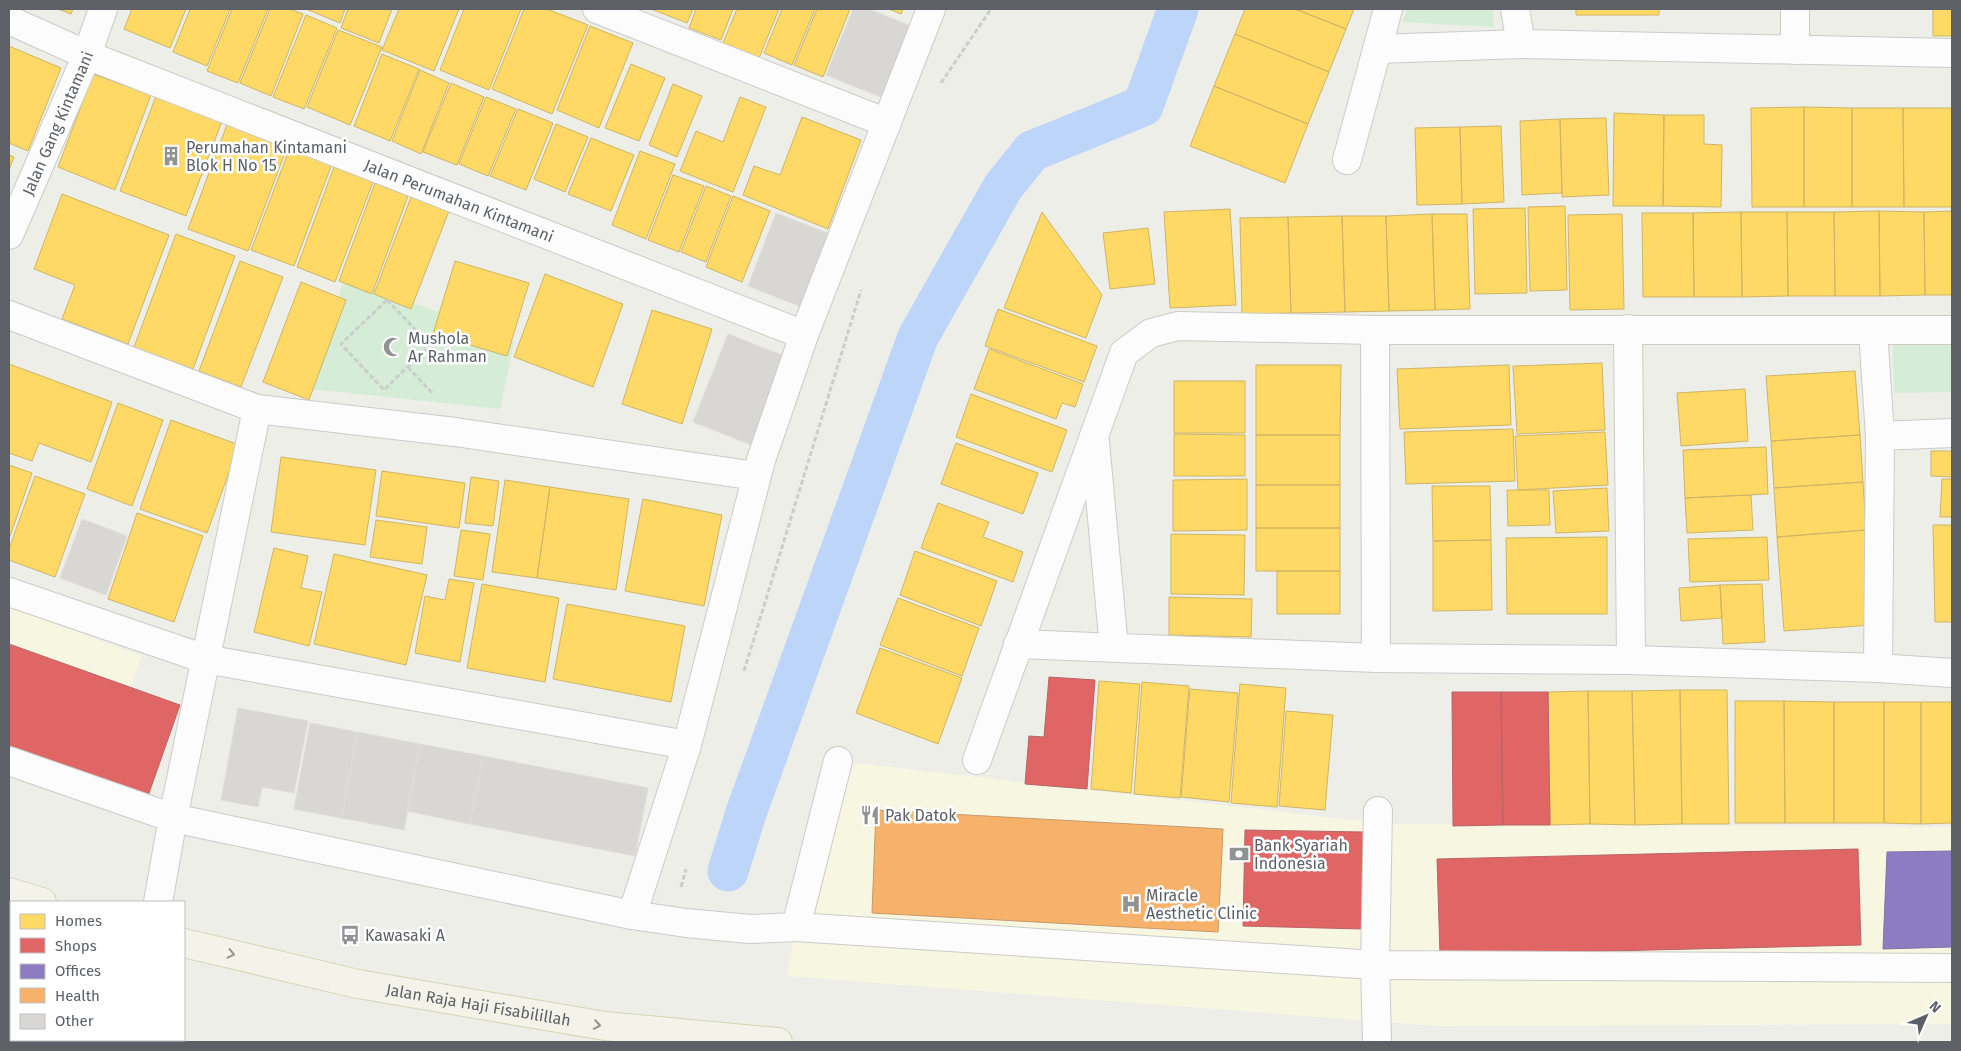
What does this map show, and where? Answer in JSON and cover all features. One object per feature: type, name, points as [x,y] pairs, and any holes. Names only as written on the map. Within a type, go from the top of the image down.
[{"type":"main road","points":[[9,892],[39,901]]},
{"type":"main road","name":"Jalan Raja Haji Fisabilillah","points":[[185,943],[358,984],[605,1026],[778,1042]]},
{"type":"street","name":"Jalan Gang Kintamani","points":[[9,234],[86,55],[103,9]]},
{"type":"street","points":[[597,9],[887,123]]},
{"type":"street","points":[[632,915],[687,745],[756,476],[804,335],[931,9]]},
{"type":"street","points":[[1347,160],[1388,9]]},
{"type":"street","points":[[1515,9],[1521,44]]},
{"type":"street","points":[[1795,9],[1795,50]]},
{"type":"street","name":"Jalan Perumahan Kintamani","points":[[9,20],[86,55],[804,335]]},
{"type":"street","points":[[1377,49],[1521,44],[1952,53]]},
{"type":"street","points":[[9,315],[257,409],[455,432],[756,476]]},
{"type":"street","points":[[976,760],[1124,353],[1151,333],[1178,326],[1375,330],[1952,330]]},
{"type":"street","points":[[1628,329],[1631,660]]},
{"type":"street","points":[[1375,330],[1376,658]]},
{"type":"street","points":[[1873,331],[1880,436],[1878,668]]},
{"type":"street","points":[[158,901],[173,818],[257,409]]},
{"type":"street","points":[[1094,433],[1114,648]]},
{"type":"street","points":[[1880,436],[1952,433]]},
{"type":"street","points":[[9,592],[205,659],[687,745]]},
{"type":"street","points":[[1018,644],[1376,658],[1631,660],[1878,668],[1952,673]]},
{"type":"street","points":[[9,761],[173,818],[632,915],[672,921],[750,929],[796,927],[1375,965],[1952,968]]},
{"type":"street","points":[[796,927],[838,761]]},
{"type":"street","points":[[1377,1042],[1375,965],[1378,811]]},
{"type":"path","points":[[939,86],[991,9]]},
{"type":"path","points":[[742,677],[862,288]]},
{"type":"path","points":[[387,300],[430,345],[384,390],[341,344],[387,300]]},
{"type":"path","points":[[672,921],[686,866]]},
{"type":"shaded area","points":[[1407,9],[1493,9],[1494,27],[1402,22]]},
{"type":"shaded area","points":[[345,276],[514,342],[500,409],[311,389]]},
{"type":"shaded area","points":[[1893,343],[1952,343],[1952,392],[1894,393]]},
{"type":"shaded area","points":[[9,607],[142,656],[105,758],[9,723]]},
{"type":"shaded area","points":[[838,761],[1387,824],[1952,827],[1952,1024],[1436,1026],[787,976],[796,927]]},
{"type":"building: Homes","points":[[58,9],[73,9],[71,14]]},
{"type":"building: Homes","points":[[132,9],[186,9],[170,48],[124,29]]},
{"type":"building: Homes","points":[[190,9],[230,9],[207,66],[173,52]]},
{"type":"building: Homes","points":[[232,9],[268,9],[238,83],[207,71]]},
{"type":"building: Homes","points":[[270,9],[289,9],[303,14],[271,96],[240,83]]},
{"type":"building: Homes","points":[[306,9],[345,9],[340,23]]},
{"type":"building: Homes","points":[[348,9],[392,9],[379,43],[341,28]]},
{"type":"building: Homes","points":[[399,9],[459,9],[434,71],[382,50]]},
{"type":"building: Homes","points":[[464,9],[521,9],[489,90],[440,70]]},
{"type":"building: Homes","points":[[524,9],[547,9],[588,25],[552,114],[492,89]]},
{"type":"building: Homes","points":[[651,9],[693,9],[687,23]]},
{"type":"building: Homes","points":[[696,9],[733,9],[721,40],[689,28]]},
{"type":"building: Homes","points":[[737,9],[779,9],[759,58],[723,43]]},
{"type":"building: Homes","points":[[782,9],[815,9],[792,65],[764,53]]},
{"type":"building: Homes","points":[[817,9],[850,9],[823,77],[794,65]]},
{"type":"building: Homes","points":[[889,9],[903,9],[901,14]]},
{"type":"building: Homes","points":[[1245,9],[1295,9],[1346,29],[1329,72],[1235,34]]},
{"type":"building: Homes","points":[[1295,9],[1354,9],[1346,29]]},
{"type":"building: Homes","points":[[1576,9],[1659,9],[1659,15],[1576,15]]},
{"type":"building: Homes","points":[[1933,9],[1952,9],[1952,36],[1933,36]]},
{"type":"building: Homes","points":[[306,15],[337,28],[304,109],[273,97]]},
{"type":"building: Homes","points":[[590,26],[633,43],[599,128],[557,110]]},
{"type":"building: Homes","points":[[338,30],[382,47],[350,125],[307,107]]},
{"type":"building: Homes","points":[[1235,34],[1329,72],[1308,124],[1214,86]]},
{"type":"building: Homes","points":[[9,46],[61,68],[28,151],[9,143]]},
{"type":"building: Homes","points":[[382,54],[419,69],[390,141],[354,126]]},
{"type":"building: Homes","points":[[631,64],[665,78],[639,141],[605,128]]},
{"type":"building: Homes","points":[[420,70],[449,83],[421,154],[392,141]]},
{"type":"building: Homes","points":[[93,74],[151,95],[115,190],[58,167]]},
{"type":"building: Homes","points":[[451,83],[484,97],[457,165],[423,152]]},
{"type":"building: Homes","points":[[673,84],[702,96],[677,157],[649,145]]},
{"type":"building: Homes","points":[[1214,86],[1308,124],[1285,183],[1190,146]]},
{"type":"building: Homes","name":"Perumahan Kintamani Blok H No 15","points":[[156,96],[222,121],[186,216],[120,191]]},
{"type":"building: Homes","points":[[486,97],[516,109],[488,176],[459,164]]},
{"type":"building: Homes","points":[[740,97],[766,107],[733,192],[680,171],[696,131],[723,142]]},
{"type":"building: Homes","points":[[1804,107],[1804,207],[1752,207],[1751,108]]},
{"type":"building: Homes","points":[[1804,107],[1852,108],[1852,207],[1804,207]]},
{"type":"building: Homes","points":[[1852,108],[1903,108],[1904,207],[1852,207]]},
{"type":"building: Homes","points":[[1903,108],[1952,108],[1952,207],[1904,207]]},
{"type":"building: Homes","points":[[518,109],[553,123],[526,190],[490,176]]},
{"type":"building: Homes","points":[[1614,113],[1664,115],[1663,206],[1613,206]]},
{"type":"building: Homes","points":[[1664,115],[1704,115],[1704,144],[1722,145],[1721,207],[1663,206]]},
{"type":"building: Homes","points":[[802,117],[861,140],[828,229],[743,195],[754,166],[780,175]]},
{"type":"building: Homes","points":[[1606,118],[1609,195],[1562,197],[1560,119]]},
{"type":"building: Homes","points":[[1560,119],[1562,193],[1522,195],[1520,121]]},
{"type":"building: Homes","points":[[228,122],[288,145],[248,251],[188,229]]},
{"type":"building: Homes","points":[[556,124],[588,137],[565,192],[534,179]]},
{"type":"building: Homes","points":[[1501,126],[1504,202],[1462,204],[1460,127]]},
{"type":"building: Homes","points":[[1460,127],[1462,204],[1417,205],[1415,128]]},
{"type":"building: Homes","points":[[591,138],[634,155],[611,211],[568,194]]},
{"type":"building: Homes","points":[[291,145],[333,161],[294,266],[251,250]]},
{"type":"building: Homes","points":[[640,151],[675,164],[646,239],[612,225]]},
{"type":"building: Homes","points":[[9,155],[14,157],[9,170]]},
{"type":"building: Homes","points":[[334,167],[373,182],[335,282],[297,267]]},
{"type":"building: Homes","points":[[673,175],[704,186],[679,252],[648,240]]},
{"type":"building: Homes","points":[[375,183],[408,196],[372,294],[339,281]]},
{"type":"building: Homes","points":[[706,186],[731,196],[706,262],[681,252]]},
{"type":"building: Homes","points":[[62,194],[169,235],[128,344],[62,319],[75,285],[34,269]]},
{"type":"building: Homes","points":[[733,196],[770,211],[742,282],[706,267]]},
{"type":"building: Homes","points":[[411,197],[449,211],[411,309],[374,294]]},
{"type":"building: Homes","points":[[1565,206],[1567,290],[1530,291],[1528,207]]},
{"type":"building: Homes","points":[[1525,208],[1527,293],[1475,294],[1473,209]]},
{"type":"building: Homes","points":[[1230,209],[1236,305],[1170,308],[1164,212]]},
{"type":"building: Homes","points":[[1879,211],[1880,296],[1835,296],[1834,212]]},
{"type":"building: Homes","points":[[1879,211],[1924,212],[1925,295],[1880,296]]},
{"type":"building: Homes","points":[[1952,211],[1952,295],[1925,295],[1924,212]]},
{"type":"building: Homes","points":[[1042,212],[1102,295],[1086,338],[1004,308]]},
{"type":"building: Homes","points":[[1741,212],[1742,297],[1694,297],[1693,213]]},
{"type":"building: Homes","points":[[1741,212],[1787,212],[1788,296],[1742,297]]},
{"type":"building: Homes","points":[[1787,212],[1834,212],[1835,296],[1788,296]]},
{"type":"building: Homes","points":[[1642,213],[1693,213],[1694,297],[1643,297]]},
{"type":"building: Homes","points":[[1432,214],[1435,310],[1389,311],[1386,216]]},
{"type":"building: Homes","points":[[1432,214],[1467,214],[1470,309],[1435,310]]},
{"type":"building: Homes","points":[[1622,214],[1624,309],[1570,310],[1568,215]]},
{"type":"building: Homes","points":[[1342,216],[1345,312],[1291,313],[1288,217]]},
{"type":"building: Homes","points":[[1342,216],[1386,216],[1389,311],[1345,312]]},
{"type":"building: Homes","points":[[1288,217],[1291,313],[1242,314],[1240,218]]},
{"type":"building: Homes","points":[[1148,228],[1155,284],[1110,289],[1103,233]]},
{"type":"building: Homes","points":[[176,234],[235,256],[193,369],[134,347]]},
{"type":"building: Homes","points":[[240,261],[283,277],[241,387],[199,371]]},
{"type":"building: Homes","points":[[455,261],[529,283],[507,356],[433,334]]},
{"type":"building: Homes","points":[[545,274],[623,304],[593,387],[514,357]]},
{"type":"building: Homes","points":[[301,282],[346,300],[309,400],[263,382]]},
{"type":"building: Homes","points":[[998,309],[1097,346],[1084,382],[985,346]]},
{"type":"building: Homes","points":[[652,310],[712,329],[682,424],[622,404]]},
{"type":"building: Homes","points":[[989,349],[1083,384],[1075,407],[1062,403],[1056,419],[974,389]]},
{"type":"building: Homes","points":[[1602,363],[1605,430],[1517,434],[1513,366]]},
{"type":"building: Homes","points":[[9,364],[112,402],[91,462],[39,443],[32,461],[9,453]]},
{"type":"building: Homes","points":[[1256,365],[1341,365],[1340,435],[1256,435]]},
{"type":"building: Homes","points":[[1509,365],[1511,425],[1400,429],[1397,369]]},
{"type":"building: Homes","points":[[1855,371],[1860,435],[1771,441],[1766,376]]},
{"type":"building: Homes","points":[[1174,381],[1245,381],[1245,433],[1174,433]]},
{"type":"building: Homes","points":[[1745,389],[1748,441],[1681,446],[1677,393]]},
{"type":"building: Homes","points":[[971,394],[1067,430],[1052,472],[956,437]]},
{"type":"building: Homes","points":[[118,403],[163,420],[132,506],[87,489]]},
{"type":"building: Homes","points":[[171,420],[239,445],[207,533],[140,509]]},
{"type":"building: Homes","points":[[1513,429],[1515,481],[1406,484],[1404,432]]},
{"type":"building: Homes","points":[[1605,432],[1608,485],[1518,490],[1515,436]]},
{"type":"building: Homes","points":[[1174,434],[1245,435],[1245,476],[1174,476]]},
{"type":"building: Homes","points":[[1256,435],[1340,435],[1340,485],[1256,485]]},
{"type":"building: Homes","points":[[1860,435],[1863,482],[1774,488],[1771,441]]},
{"type":"building: Homes","points":[[956,443],[1038,473],[1023,514],[941,484]]},
{"type":"building: Homes","points":[[1766,447],[1768,494],[1685,498],[1683,450]]},
{"type":"building: Homes","points":[[1931,451],[1952,451],[1952,477],[1931,476]]},
{"type":"building: Homes","points":[[281,457],[376,470],[365,545],[271,532]]},
{"type":"building: Homes","points":[[9,465],[32,473],[9,539]]},
{"type":"building: Homes","points":[[382,471],[465,483],[459,528],[376,516]]},
{"type":"building: Homes","points":[[35,476],[85,494],[55,577],[9,560],[9,549]]},
{"type":"building: Homes","points":[[471,477],[499,481],[493,526],[465,523]]},
{"type":"building: Homes","points":[[1247,479],[1247,530],[1173,531],[1173,480]]},
{"type":"building: Homes","points":[[1942,479],[1952,479],[1952,517],[1940,517]]},
{"type":"building: Homes","points":[[505,480],[550,487],[537,578],[492,572]]},
{"type":"building: Homes","points":[[1863,482],[1866,530],[1777,537],[1774,488]]},
{"type":"building: Homes","points":[[1256,485],[1340,485],[1340,528],[1256,528]]},
{"type":"building: Homes","points":[[1432,486],[1490,486],[1491,540],[1433,541]]},
{"type":"building: Homes","points":[[550,487],[629,499],[616,590],[537,578]]},
{"type":"building: Homes","points":[[1607,488],[1609,531],[1556,533],[1553,491]]},
{"type":"building: Homes","points":[[1507,490],[1549,490],[1550,525],[1508,526]]},
{"type":"building: Homes","points":[[1751,495],[1753,530],[1687,533],[1685,498]]},
{"type":"building: Homes","points":[[643,499],[722,515],[704,606],[625,591]]},
{"type":"building: Homes","points":[[938,503],[989,522],[983,537],[1023,552],[1013,582],[921,548]]},
{"type":"building: Homes","points":[[137,513],[203,536],[174,622],[108,599]]},
{"type":"building: Homes","points":[[376,520],[427,527],[422,564],[370,557]]},
{"type":"building: Homes","points":[[1933,525],[1952,525],[1952,622],[1935,622]]},
{"type":"building: Homes","points":[[1256,528],[1340,528],[1340,571],[1256,571]]},
{"type":"building: Homes","points":[[461,530],[490,534],[483,580],[454,576]]},
{"type":"building: Homes","points":[[1866,530],[1873,625],[1784,631],[1777,537]]},
{"type":"building: Homes","points":[[1171,534],[1245,535],[1244,595],[1171,594]]},
{"type":"building: Homes","points":[[1607,537],[1607,614],[1507,614],[1506,538]]},
{"type":"building: Homes","points":[[1767,537],[1769,580],[1690,582],[1688,539]]},
{"type":"building: Homes","points":[[1491,540],[1492,610],[1433,611],[1433,541]]},
{"type":"building: Homes","points":[[274,548],[308,556],[301,588],[322,592],[309,646],[254,632]]},
{"type":"building: Homes","points":[[915,551],[997,581],[981,626],[900,595]]},
{"type":"building: Homes","points":[[334,554],[427,575],[406,665],[314,644]]},
{"type":"building: Homes","points":[[1277,571],[1340,571],[1340,614],[1277,614]]},
{"type":"building: Homes","points":[[449,579],[474,583],[460,662],[415,653],[425,596],[445,600]]},
{"type":"building: Homes","points":[[482,584],[559,598],[545,682],[467,668]]},
{"type":"building: Homes","points":[[1762,584],[1765,642],[1723,644],[1720,585]]},
{"type":"building: Homes","points":[[1720,585],[1722,618],[1681,621],[1679,588]]},
{"type":"building: Homes","points":[[1169,597],[1252,599],[1251,637],[1169,635]]},
{"type":"building: Homes","points":[[898,598],[979,628],[962,676],[880,645]]},
{"type":"building: Homes","points":[[567,604],[685,626],[671,702],[553,679]]},
{"type":"building: Homes","points":[[880,648],[962,678],[938,744],[856,713]]},
{"type":"building: Homes","points":[[1099,681],[1140,684],[1131,793],[1091,789]]},
{"type":"building: Homes","points":[[1142,682],[1189,686],[1180,798],[1134,794]]},
{"type":"building: Homes","points":[[1240,684],[1286,688],[1277,807],[1231,803]]},
{"type":"building: Homes","points":[[1190,689],[1238,693],[1229,802],[1181,797]]},
{"type":"building: Homes","points":[[1680,690],[1727,690],[1729,824],[1682,824]]},
{"type":"building: Homes","points":[[1680,690],[1682,824],[1635,825],[1632,691]]},
{"type":"building: Homes","points":[[1588,691],[1632,691],[1635,825],[1590,824]]},
{"type":"building: Homes","points":[[1588,691],[1590,824],[1550,825],[1548,692]]},
{"type":"building: Homes","points":[[1735,701],[1784,701],[1785,823],[1735,823]]},
{"type":"building: Homes","points":[[1784,701],[1834,702],[1834,823],[1785,823]]},
{"type":"building: Homes","points":[[1834,702],[1884,702],[1884,823],[1834,823]]},
{"type":"building: Homes","points":[[1884,702],[1921,702],[1921,824],[1884,823]]},
{"type":"building: Homes","points":[[1921,702],[1952,702],[1952,823],[1921,824]]},
{"type":"building: Homes","points":[[1286,711],[1333,715],[1325,810],[1279,806]]},
{"type":"building: Shops","points":[[9,644],[180,705],[148,796],[9,746]]},
{"type":"building: Shops","points":[[1049,677],[1095,680],[1087,789],[1025,784],[1029,736],[1044,737]]},
{"type":"building: Shops","points":[[1452,692],[1501,692],[1503,825],[1453,826]]},
{"type":"building: Shops","points":[[1501,692],[1548,692],[1550,825],[1503,825]]},
{"type":"building: Shops","points":[[1245,830],[1364,832],[1362,929],[1243,926]]},
{"type":"building: Shops","points":[[1858,849],[1861,945],[1440,955],[1437,859]]},
{"type":"building: Offices","points":[[1952,851],[1952,947],[1883,949],[1887,852]]},
{"type":"building: Health","points":[[876,810],[1223,829],[1218,932],[872,913]]},
{"type":"building: Other","points":[[853,9],[869,9],[915,28],[886,99],[826,75]]},
{"type":"building: Other","points":[[776,213],[835,236],[807,309],[748,286]]},
{"type":"building: Other","points":[[728,334],[792,359],[757,447],[693,422]]},
{"type":"building: Other","points":[[82,519],[127,536],[106,595],[60,578]]},
{"type":"building: Other","points":[[238,708],[308,721],[294,793],[262,787],[258,807],[221,800]]},
{"type":"building: Other","points":[[310,723],[357,732],[342,818],[294,809]]},
{"type":"building: Other","points":[[357,732],[420,744],[404,830],[342,818]]},
{"type":"building: Other","points":[[420,744],[483,756],[470,824],[407,811]]},
{"type":"building: Other","points":[[483,756],[648,788],[635,856],[470,824]]},
{"type":"waterway","points":[[728,871],[746,813],[918,337],[1003,187],[1032,151],[1143,106],[1178,9]]},
{"type":"place","name":"Perumahan Kintamani Blok H No 15","points":[[171,156]]},
{"type":"place","name":"Mushola Ar Rahman","points":[[393,347]]},
{"type":"place","name":"Pak Datok","points":[[870,815]]},
{"type":"place","name":"Bank Syariah Indonesia","points":[[1239,854]]},
{"type":"place","name":"Miracle Aesthetic Clinic","points":[[1131,904]]},
{"type":"place","name":"Kawasaki A","points":[[350,935]]}]
